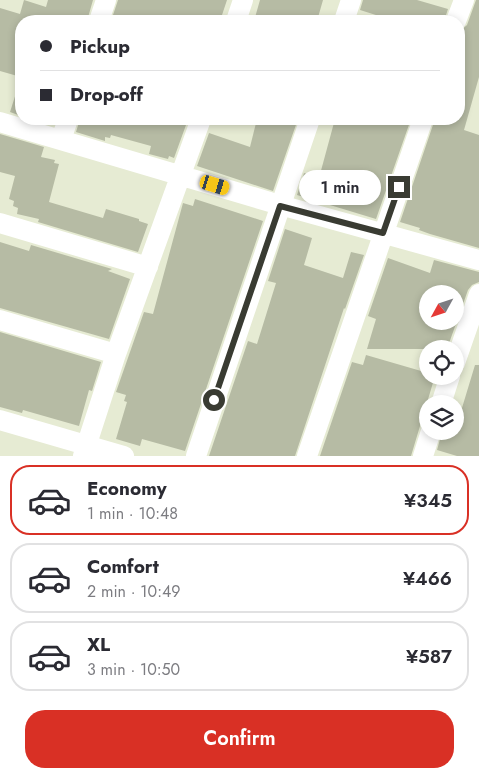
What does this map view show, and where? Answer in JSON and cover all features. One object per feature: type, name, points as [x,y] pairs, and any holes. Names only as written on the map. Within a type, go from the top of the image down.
[{"type":"street","points":[[101,15],[106,0]]},
{"type":"street","points":[[238,15],[243,0]]},
{"type":"street","points":[[346,15],[351,0]]},
{"type":"street","points":[[458,15],[464,0]]},
{"type":"street","points":[[0,122],[182,175],[280,206],[479,260]]},
{"type":"street","points":[[61,140],[66,125]]},
{"type":"street","points":[[84,450],[116,354],[199,125]]},
{"type":"street","points":[[196,456],[308,125]]},
{"type":"street","points":[[307,456],[421,125]]},
{"type":"street","points":[[0,223],[148,267]]},
{"type":"street","points":[[463,340],[479,294]]},
{"type":"street","points":[[0,320],[116,354]]},
{"type":"street","points":[[0,420],[84,450],[124,456]]},
{"type":"street","points":[[423,456],[428,440]]},
{"type":"building","points":[[24,0],[46,7],[48,0],[93,0],[89,15],[15,15],[15,75],[0,71],[0,8],[20,14]]},
{"type":"building","points":[[118,0],[227,0],[222,15],[113,15]]},
{"type":"building","points":[[260,0],[323,0],[319,15],[256,15]]},
{"type":"building","points":[[363,0],[417,0],[448,9],[446,15],[376,15],[360,10]]},
{"type":"building","points":[[476,0],[479,0],[479,77],[464,130],[479,135],[479,248],[430,234],[419,230],[420,228],[400,222],[433,125],[465,125],[465,27]]},
{"type":"building","points":[[15,96],[15,114],[10,112]]},
{"type":"building","points":[[78,125],[186,125],[174,158],[169,156],[168,159],[149,154],[151,146],[111,135],[110,138],[105,137],[105,141],[76,132]]},
{"type":"building","points":[[256,125],[296,125],[273,191],[197,166],[209,133],[250,147]]},
{"type":"building","points":[[333,125],[409,125],[376,219],[297,195],[304,173],[319,178]]},
{"type":"building","points":[[0,134],[44,147],[41,157],[55,160],[54,163],[59,164],[49,202],[103,218],[106,209],[139,219],[139,221],[148,224],[138,252],[38,222],[39,219],[17,214],[18,208],[13,206],[14,201],[9,199],[15,176],[0,172]]},
{"type":"building","points":[[195,199],[263,221],[185,451],[142,439],[140,446],[116,439],[127,402],[124,401],[126,395],[116,392],[144,312],[153,314],[183,203],[193,206]]},
{"type":"building","points":[[285,229],[312,238],[304,265],[343,278],[351,252],[364,255],[344,308],[295,456],[209,456],[248,341],[257,344],[276,283],[268,281]]},
{"type":"building","points":[[0,242],[29,251],[31,245],[112,269],[108,271],[130,279],[109,339],[0,308]]},
{"type":"building","points":[[388,258],[430,273],[434,260],[479,272],[479,282],[472,285],[468,290],[464,301],[464,285],[419,285],[419,330],[454,330],[450,340],[419,340],[419,349],[367,349],[376,319],[368,316]]},
{"type":"building","points":[[0,332],[101,362],[92,391],[89,390],[79,426],[23,410],[22,413],[0,407]]},
{"type":"building","points":[[366,355],[419,370],[419,385],[432,385],[429,395],[419,395],[419,429],[411,456],[320,456],[352,362],[363,365]]},
{"type":"building","points":[[475,365],[479,365],[479,456],[457,456],[437,450],[440,440],[464,440],[464,401]]},
{"type":"route","points":[[214,400],[280,206],[383,233],[399,187]]}]
